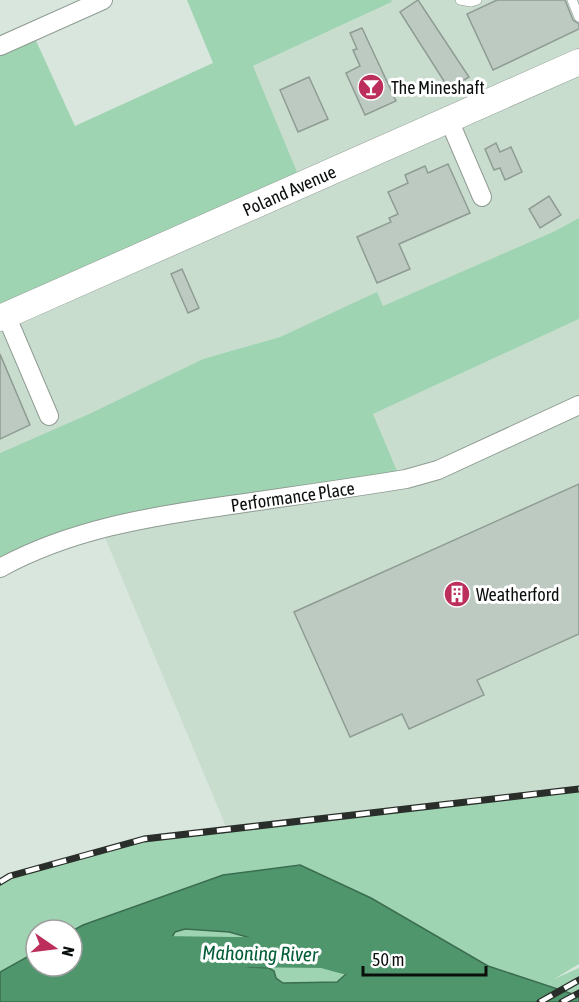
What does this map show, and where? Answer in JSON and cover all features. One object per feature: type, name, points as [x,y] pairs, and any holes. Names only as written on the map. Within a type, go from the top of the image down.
[{"type":"main road","name":"Poland Avenue","points":[[3,316],[579,62]]},
{"type":"street","points":[[0,46],[103,0]]},
{"type":"street","points":[[449,120],[483,197]]},
{"type":"street","points":[[3,316],[49,416]]},
{"type":"street","name":"Performance Place","points":[[0,568],[33,552],[100,528],[186,512],[406,479],[438,470],[579,405]]},
{"type":"lane","points":[[460,0],[471,2],[477,0]]},
{"type":"lane","points":[[572,0],[579,17]]},
{"type":"shaded area","points":[[187,0],[391,0],[392,2],[253,66],[302,184],[0,318],[0,46],[32,32],[75,126],[213,63]]},
{"type":"shaded area","points":[[391,0],[579,0],[579,218],[555,231],[383,306],[377,293],[280,337],[203,359],[89,414],[0,453],[0,318],[253,66],[391,3]]},
{"type":"shaded area","points":[[579,218],[579,319],[373,414],[401,480],[186,512],[0,568],[0,453],[89,414],[203,359],[280,337],[377,292],[383,306],[555,231]]},
{"type":"shaded area","points":[[579,319],[579,789],[227,829],[101,528],[401,479],[373,414]]},
{"type":"shaded area","points":[[579,789],[579,964],[554,979],[579,968],[579,995],[488,966],[371,898],[223,875],[84,925],[84,918],[24,918],[24,959],[0,972],[0,882],[10,876],[144,839]]},
{"type":"shaded area","points":[[300,865],[371,898],[488,966],[579,996],[579,1002],[0,1002],[0,972],[24,959],[24,978],[84,978],[84,925],[223,875]],"holes":[[[185,929],[229,932],[342,963],[346,968],[346,974],[337,982],[283,983],[269,968],[249,967],[176,945],[172,937],[175,932]]]},
{"type":"shaded area","points":[[185,929],[229,932],[342,963],[346,968],[346,974],[337,982],[283,983],[269,968],[249,967],[176,945],[172,938],[175,932]]},
{"type":"building","points":[[418,0],[469,77],[449,89],[400,12]]},
{"type":"building","points":[[497,0],[565,0],[573,20],[579,24],[579,29],[493,70],[467,14]]},
{"type":"building","name":"The Mineshaft","points":[[362,28],[396,101],[365,115],[346,73],[360,66],[353,50],[357,49],[350,33]]},
{"type":"building","points":[[309,77],[328,119],[298,132],[280,90]]},
{"type":"building","points":[[496,143],[500,152],[511,147],[522,172],[505,180],[500,168],[494,170],[485,149]]},
{"type":"building","points":[[448,164],[470,213],[399,244],[410,269],[377,283],[357,237],[391,222],[389,218],[398,214],[388,192],[408,183],[405,175],[425,166],[428,173]]},
{"type":"building","points":[[549,196],[561,215],[540,228],[529,209]]},
{"type":"building","points":[[182,269],[199,308],[188,313],[171,274]]},
{"type":"building","points":[[0,354],[30,425],[0,439]]},
{"type":"building","name":"Weatherford","points":[[579,484],[579,634],[477,680],[484,695],[409,729],[402,714],[350,737],[294,612]]},
{"type":"waterway","name":"Mahoning River","points":[[157,951],[323,953],[345,959]]},
{"type":"railway","points":[[0,882],[10,876],[144,839],[579,789]]},
{"type":"railway","points":[[540,1002],[579,980]]},
{"type":"railway","points":[[562,1002],[579,993]]},
{"type":"place","name":"The Mineshaft","points":[[371,87]]},
{"type":"place","name":"Weatherford","points":[[457,594]]}]
